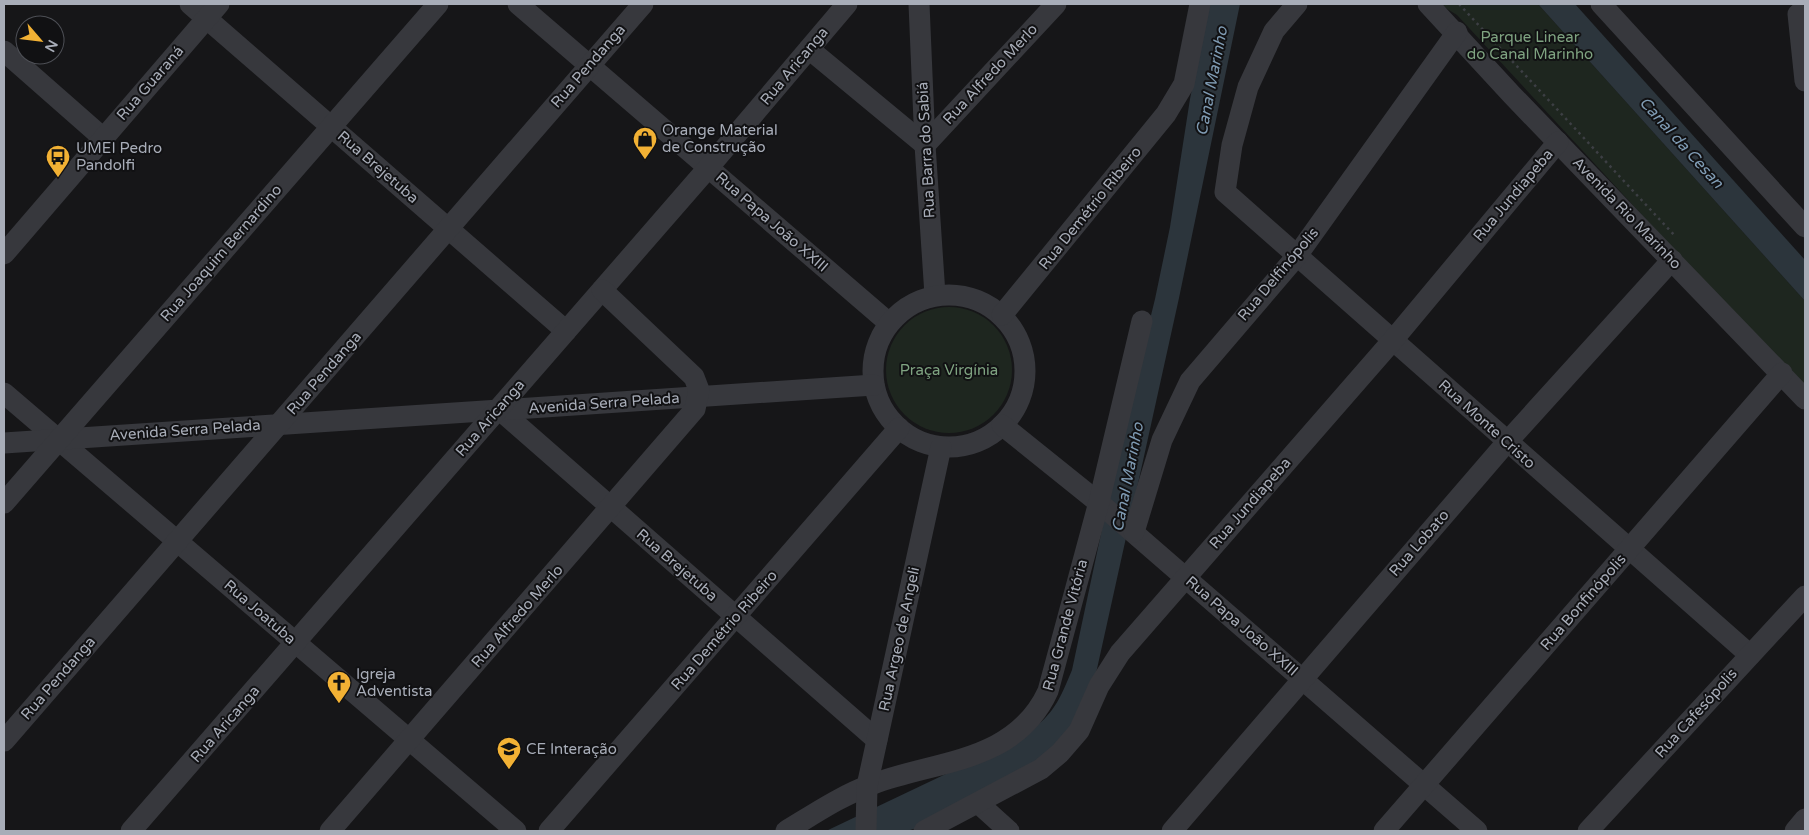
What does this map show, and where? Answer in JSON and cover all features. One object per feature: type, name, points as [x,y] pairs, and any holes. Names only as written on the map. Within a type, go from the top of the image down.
[{"type":"street","name":"Rua Brejetuba","points":[[190,4],[213,11],[331,127],[566,331]]},
{"type":"street","name":"Rua Joaquim Bernardino","points":[[4,503],[438,4]]},
{"type":"street","name":"Rua Papa João XXIII","points":[[518,4],[889,323]]},
{"type":"street","name":"Rua Pendanga","points":[[4,741],[643,4]]},
{"type":"street","name":"Rua Barra do Sabiá","points":[[919,4],[925,145],[935,295]]},
{"type":"street","name":"Rua Alfredo Merlo","points":[[925,145],[1056,4]]},
{"type":"street","name":"Rua Demétrio Ribeiro","points":[[1002,315],[1166,114],[1176,99],[1184,84],[1200,4]]},
{"type":"street","name":"Rua Monte Cristo","points":[[1297,4],[1274,32],[1248,86],[1232,145],[1225,192],[1296,257],[1393,340],[1750,655]]},
{"type":"street","name":"Avenida Rio Marinho","points":[[1428,4],[1457,32],[1558,142],[1805,399]]},
{"type":"street","points":[[1601,4],[1805,226]]},
{"type":"street","name":"Rua Aricanga","points":[[131,831],[708,168],[844,5]]},
{"type":"street","name":"Rua Guaraná","points":[[4,254],[213,11]]},
{"type":"street","points":[[1798,14],[1805,73]]},
{"type":"street","name":"Rua Delfinópolis","points":[[1131,530],[1162,440],[1190,381],[1296,257],[1457,32]]},
{"type":"street","points":[[808,49],[925,145]]},
{"type":"street","points":[[4,51],[103,138]]},
{"type":"street","name":"Rua Jundiapeba","points":[[924,831],[1041,769],[1060,753],[1079,731],[1108,669],[1184,577],[1393,340],[1558,142]]},
{"type":"street","name":"Rua Lobato","points":[[1172,831],[1507,442],[1672,260]]},
{"type":"street","points":[[602,290],[694,377],[699,397]]},
{"type":"street","points":[[953,294],[971,298],[987,305],[1002,315],[1013,330],[1021,347],[1025,374],[1018,402],[1002,425],[990,436],[975,443],[958,447],[941,447],[918,441],[899,428],[885,412],[874,385],[875,353],[889,323],[910,305],[935,295],[953,294]]},
{"type":"street","name":"Rua Grande Vitória","points":[[786,831],[866,795],[970,757],[1006,739],[1029,721],[1048,691],[1101,504],[1142,320]]},
{"type":"street","name":"Rua Bonfinópolis","points":[[1384,831],[1782,373]]},
{"type":"street","name":"Avenida Serra Pelada","points":[[4,443],[874,385]]},
{"type":"street","name":"Rua Joatuba","points":[[4,393],[516,831]]},
{"type":"street","name":"Rua Alfredo Merlo","points":[[330,831],[691,414],[699,397]]},
{"type":"street","name":"Rua Brejetuba","points":[[498,410],[877,740]]},
{"type":"street","name":"Rua Papa João XXIII","points":[[1002,425],[1101,504],[1477,831]]},
{"type":"street","name":"Rua Demétrio Ribeiro","points":[[549,831],[899,428]]},
{"type":"street","name":"Rua Argeo de Angeli","points":[[866,831],[866,795],[941,447]]},
{"type":"street","name":"Rua Cafesópolis","points":[[1588,831],[1805,596]]},
{"type":"street","points":[[978,803],[1009,831]]},
{"type":"street","points":[[1795,831],[1805,819]]},
{"type":"path","points":[[1459,4],[1676,238]]},
{"type":"green space","name":"Parque Linear do Canal Marinho","points":[[1439,4],[1538,4],[1805,301],[1805,391],[1457,15]]},
{"type":"green space","name":"Praça Virgínia","points":[[949,307],[973,312],[994,325],[1007,346],[1012,370],[1007,394],[994,415],[973,428],[949,433],[925,428],[904,415],[891,394],[886,370],[891,346],[904,325],[925,312]]},
{"type":"water","name":"Canal Marinho","points":[[1209,4],[1240,4],[1179,298],[1093,687],[1083,710],[1050,758],[930,824],[907,831],[826,831],[1013,742],[1036,727],[1044,719],[1061,694],[1072,670],[1125,421],[1155,299],[1170,227],[1190,99]]},
{"type":"water","name":"Canal da Cesan","points":[[1538,4],[1575,4],[1805,260],[1805,301]]},
{"type":"place","name":"Orange Material de Construção","points":[[645,160]]},
{"type":"place","name":"UMEI Pedro Pandolfi","points":[[58,178]]},
{"type":"place","name":"Igreja Adventista","points":[[339,704]]},
{"type":"place","name":"CE Interação","points":[[509,770]]}]
